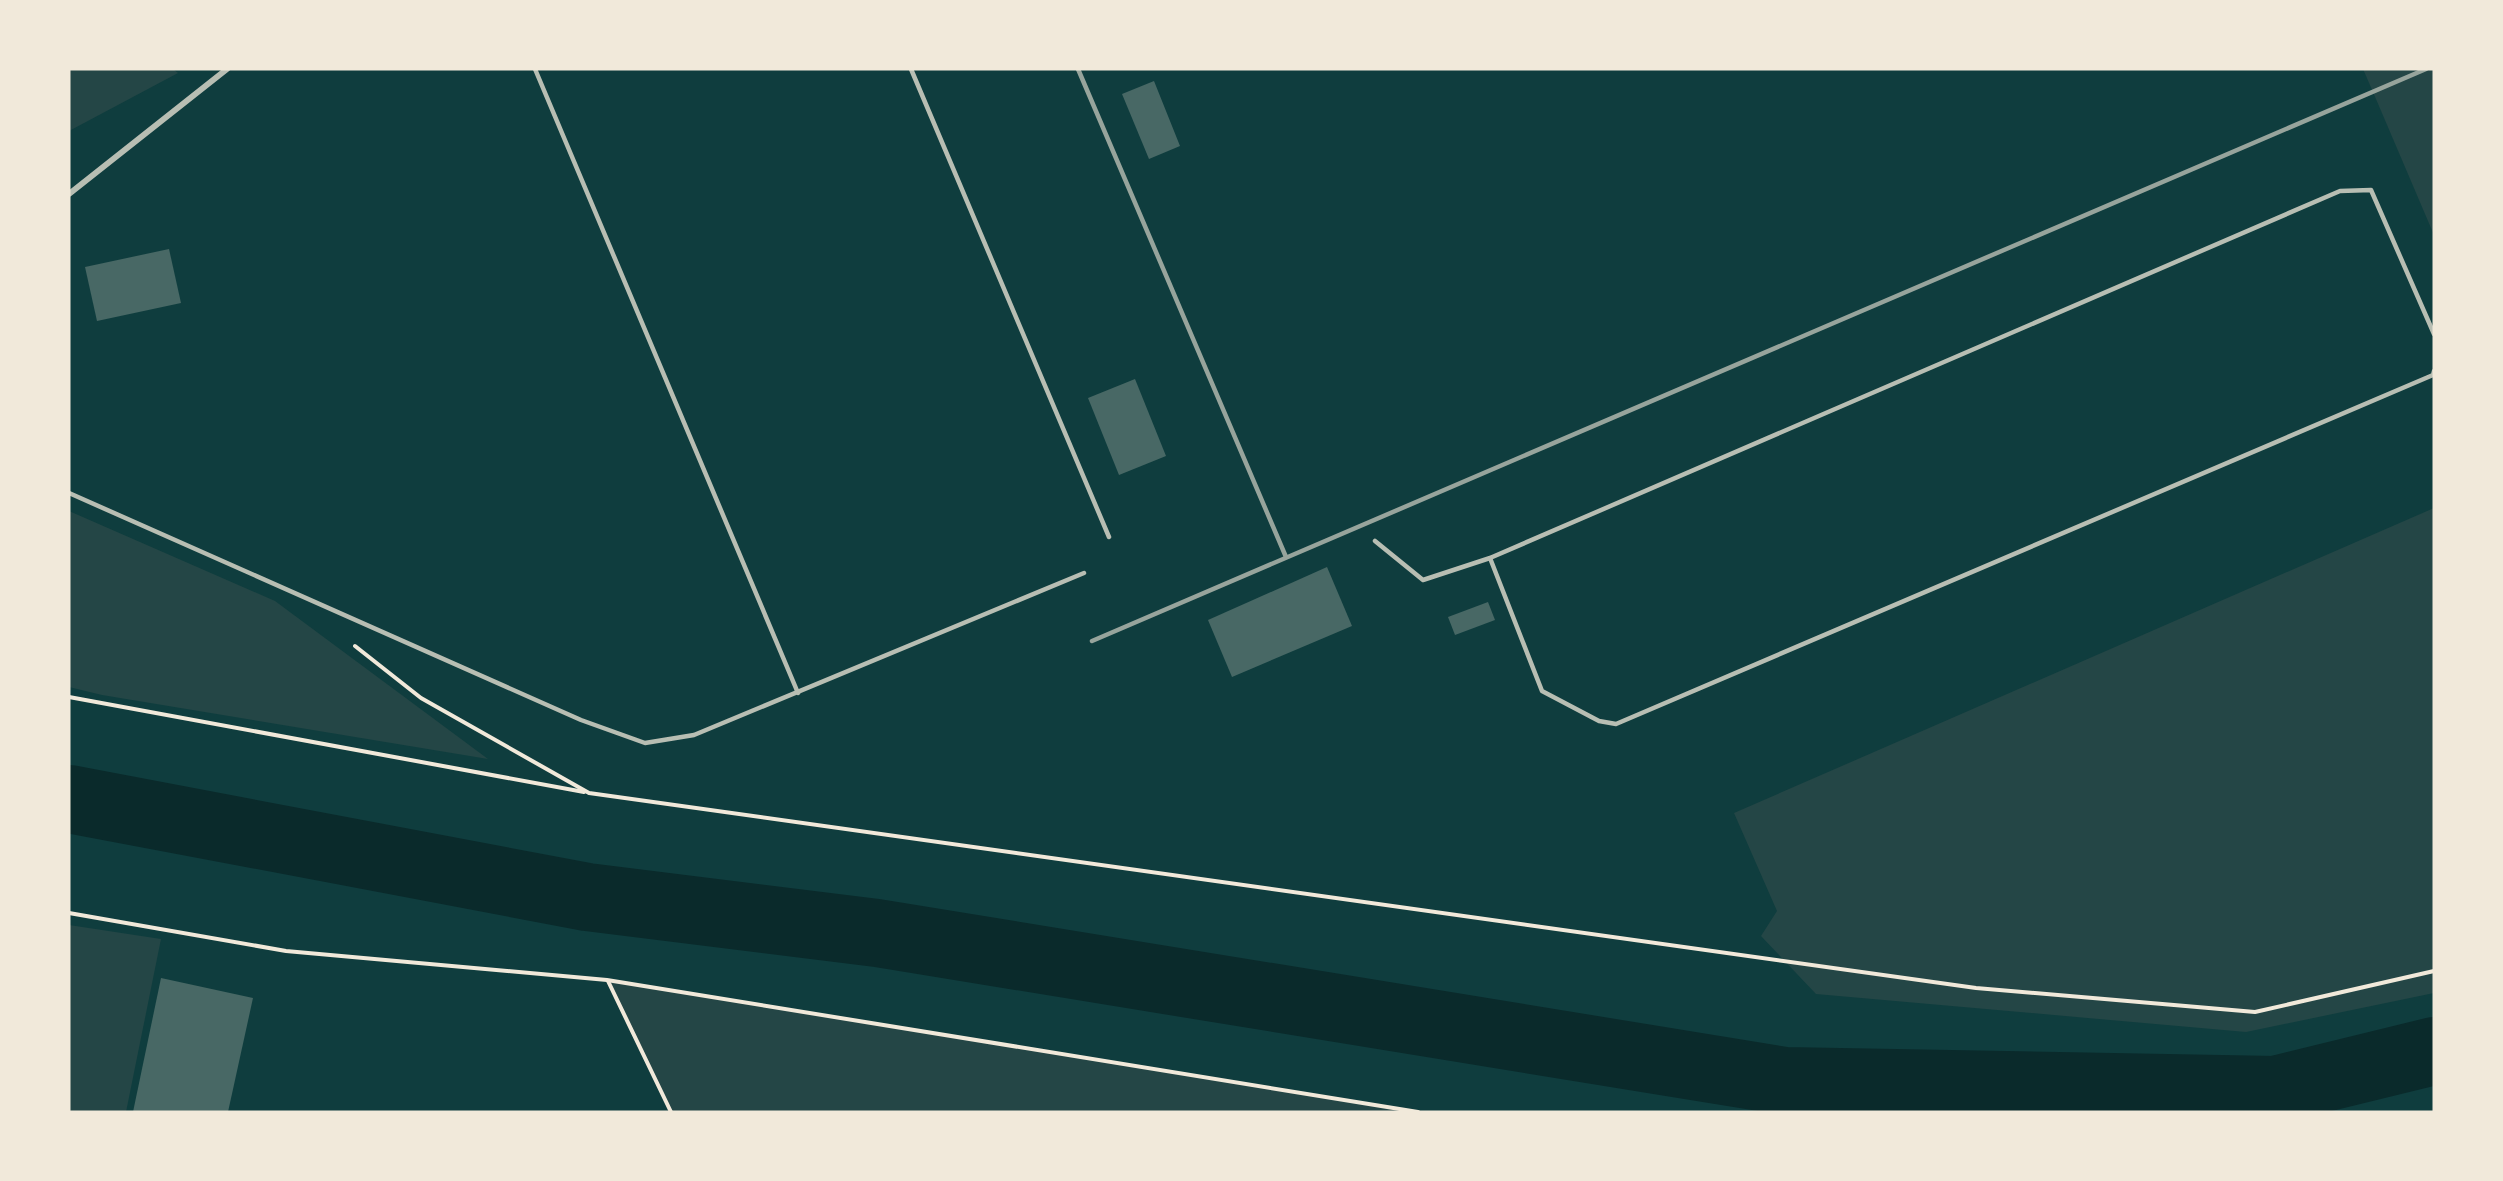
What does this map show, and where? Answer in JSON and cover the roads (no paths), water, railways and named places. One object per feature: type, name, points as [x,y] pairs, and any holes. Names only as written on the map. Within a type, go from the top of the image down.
[{"type":"street","points":[[69,194],[227,69]]},
{"type":"lane","points":[[535,69],[798,693]]},
{"type":"lane","points":[[911,69],[1109,537]]},
{"type":"lane","points":[[1375,541],[1423,580],[1490,558],[2340,191],[2371,190],[2434,334]]},
{"type":"lane","points":[[1490,558],[1542,691],[1599,721],[1616,724],[2433,375],[2434,370]]},
{"type":"lane","points":[[69,493],[581,720],[645,743],[694,735],[1084,573]]},
{"type":"waterway","points":[[69,799],[587,897],[877,933],[1785,1081],[2275,1090],[2434,1051]]},
{"type":"railway","points":[[1078,69],[1286,557]]},
{"type":"railway","points":[[1092,641],[2426,69]]}]
